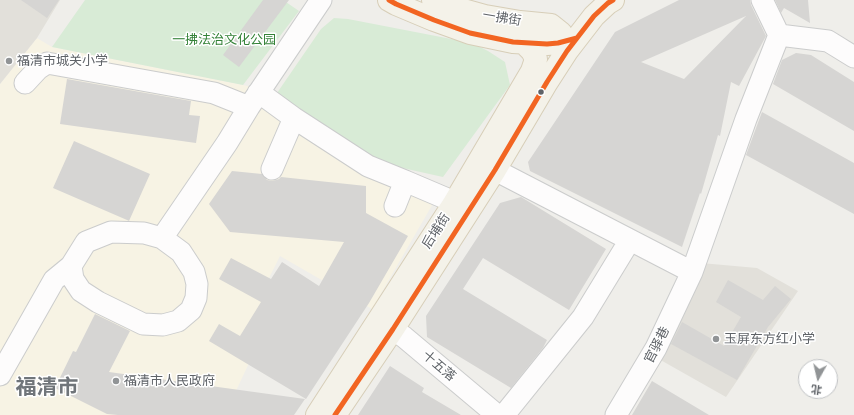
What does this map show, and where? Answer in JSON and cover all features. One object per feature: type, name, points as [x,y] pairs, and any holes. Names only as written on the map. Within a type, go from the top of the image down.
[{"type":"main road","name":"一拂街","points":[[389,0],[434,20],[470,32],[513,42],[547,44],[558,43],[567,46]]},
{"type":"main road","name":"一拂街","points":[[433,0],[452,8],[484,16],[520,22],[552,25],[561,33],[567,46]]},
{"type":"main road","points":[[567,46],[594,16],[613,0]]},
{"type":"main road","name":"后埔街","points":[[335,415],[532,71],[536,59],[532,51],[524,43]]},
{"type":"main road","name":"后埔街","points":[[317,415],[386,325],[495,170],[567,46]]},
{"type":"street","points":[[162,238],[227,143],[321,0]]},
{"type":"street","points":[[762,0],[779,35],[828,41],[854,57]]},
{"type":"street","name":"官驿巷","points":[[616,415],[656,348],[692,272],[746,119],[779,35]]},
{"type":"street","points":[[25,83],[47,62],[254,100],[268,99],[294,118],[368,166],[445,198],[454,205]]},
{"type":"street","points":[[272,169],[294,118]]},
{"type":"street","points":[[495,170],[692,272]]},
{"type":"street","points":[[395,206],[405,181]]},
{"type":"street","points":[[0,375],[54,280],[71,266],[86,242],[111,232],[144,233],[162,238],[181,252],[194,272],[197,284],[196,298],[191,310],[178,321],[163,325],[143,324],[98,302],[81,291],[73,279],[71,266]]},
{"type":"street","points":[[504,415],[583,317],[630,240]]},
{"type":"street","name":"十五落","points":[[386,325],[404,337],[497,415]]},
{"type":"shaded area","name":"福清市城关小学","points":[[0,0],[60,0],[37,38],[0,84]]},
{"type":"shaded area","points":[[37,38],[52,47],[277,93],[371,161],[442,188],[372,309],[280,256],[263,290],[278,301],[228,408],[223,415],[0,415],[0,84]]},
{"type":"shaded area","name":"玉屏东方红小学","points":[[701,263],[757,268],[798,291],[726,397],[657,358]]},
{"type":"green space","name":"一拂法治文化公园","points":[[85,0],[283,0],[299,11],[243,85],[52,47]]},
{"type":"green space","points":[[334,18],[348,19],[472,43],[505,62],[510,85],[443,177],[371,161],[277,93],[321,29]]},
{"type":"building","points":[[21,0],[59,0],[47,18]]},
{"type":"building","points":[[263,0],[289,0],[239,67],[223,55]]},
{"type":"building","points":[[679,0],[750,0],[766,36],[739,86],[731,82],[720,136],[718,135],[701,194],[700,193],[682,247],[530,171],[528,162],[615,32]],"holes":[[[746,16],[684,79],[641,62]]]},
{"type":"building","points":[[775,0],[808,0],[810,23],[784,8],[781,13]]},
{"type":"building","points":[[796,53],[811,55],[854,82],[854,131],[773,84],[782,60]]},
{"type":"building","points":[[67,79],[191,101],[189,115],[200,116],[196,143],[60,124]]},
{"type":"building","points":[[762,112],[854,163],[854,214],[746,155]]},
{"type":"building","points":[[74,141],[150,174],[129,221],[53,188]]},
{"type":"building","points":[[232,171],[262,174],[267,180],[273,181],[281,177],[366,186],[366,213],[408,236],[369,303],[306,399],[209,341],[219,324],[240,336],[261,302],[219,279],[231,258],[271,279],[282,262],[319,286],[344,242],[230,232],[209,204]]},
{"type":"building","points":[[521,197],[606,249],[569,310],[483,258],[463,289],[547,340],[543,348],[511,388],[427,337],[426,316],[500,203]]},
{"type":"building","points":[[728,280],[763,300],[775,286],[791,299],[768,327],[737,380],[671,344],[682,322],[724,346],[741,317],[716,302]]},
{"type":"building","name":"福清市人民政府","points":[[95,314],[130,331],[109,372],[305,399],[294,415],[107,414],[55,388],[73,351],[76,352]]},
{"type":"building","points":[[390,366],[424,388],[422,392],[461,415],[358,415]]},
{"type":"building","points":[[652,381],[709,415],[632,415]]},
{"type":"transit line","points":[[389,0],[434,20],[470,33],[513,42],[547,44],[577,38]]},
{"type":"transit line","points":[[335,415],[393,329],[495,170],[567,51],[594,16],[613,0]]},
{"type":"place","name":"福清市城关小学","points":[[9,61]]},
{"type":"place","name":"玉屏东方红小学","points":[[716,339]]},
{"type":"place","name":"福清市人民政府","points":[[116,381]]},
{"type":"district","name":"福清市","points":[[47,387]]}]
